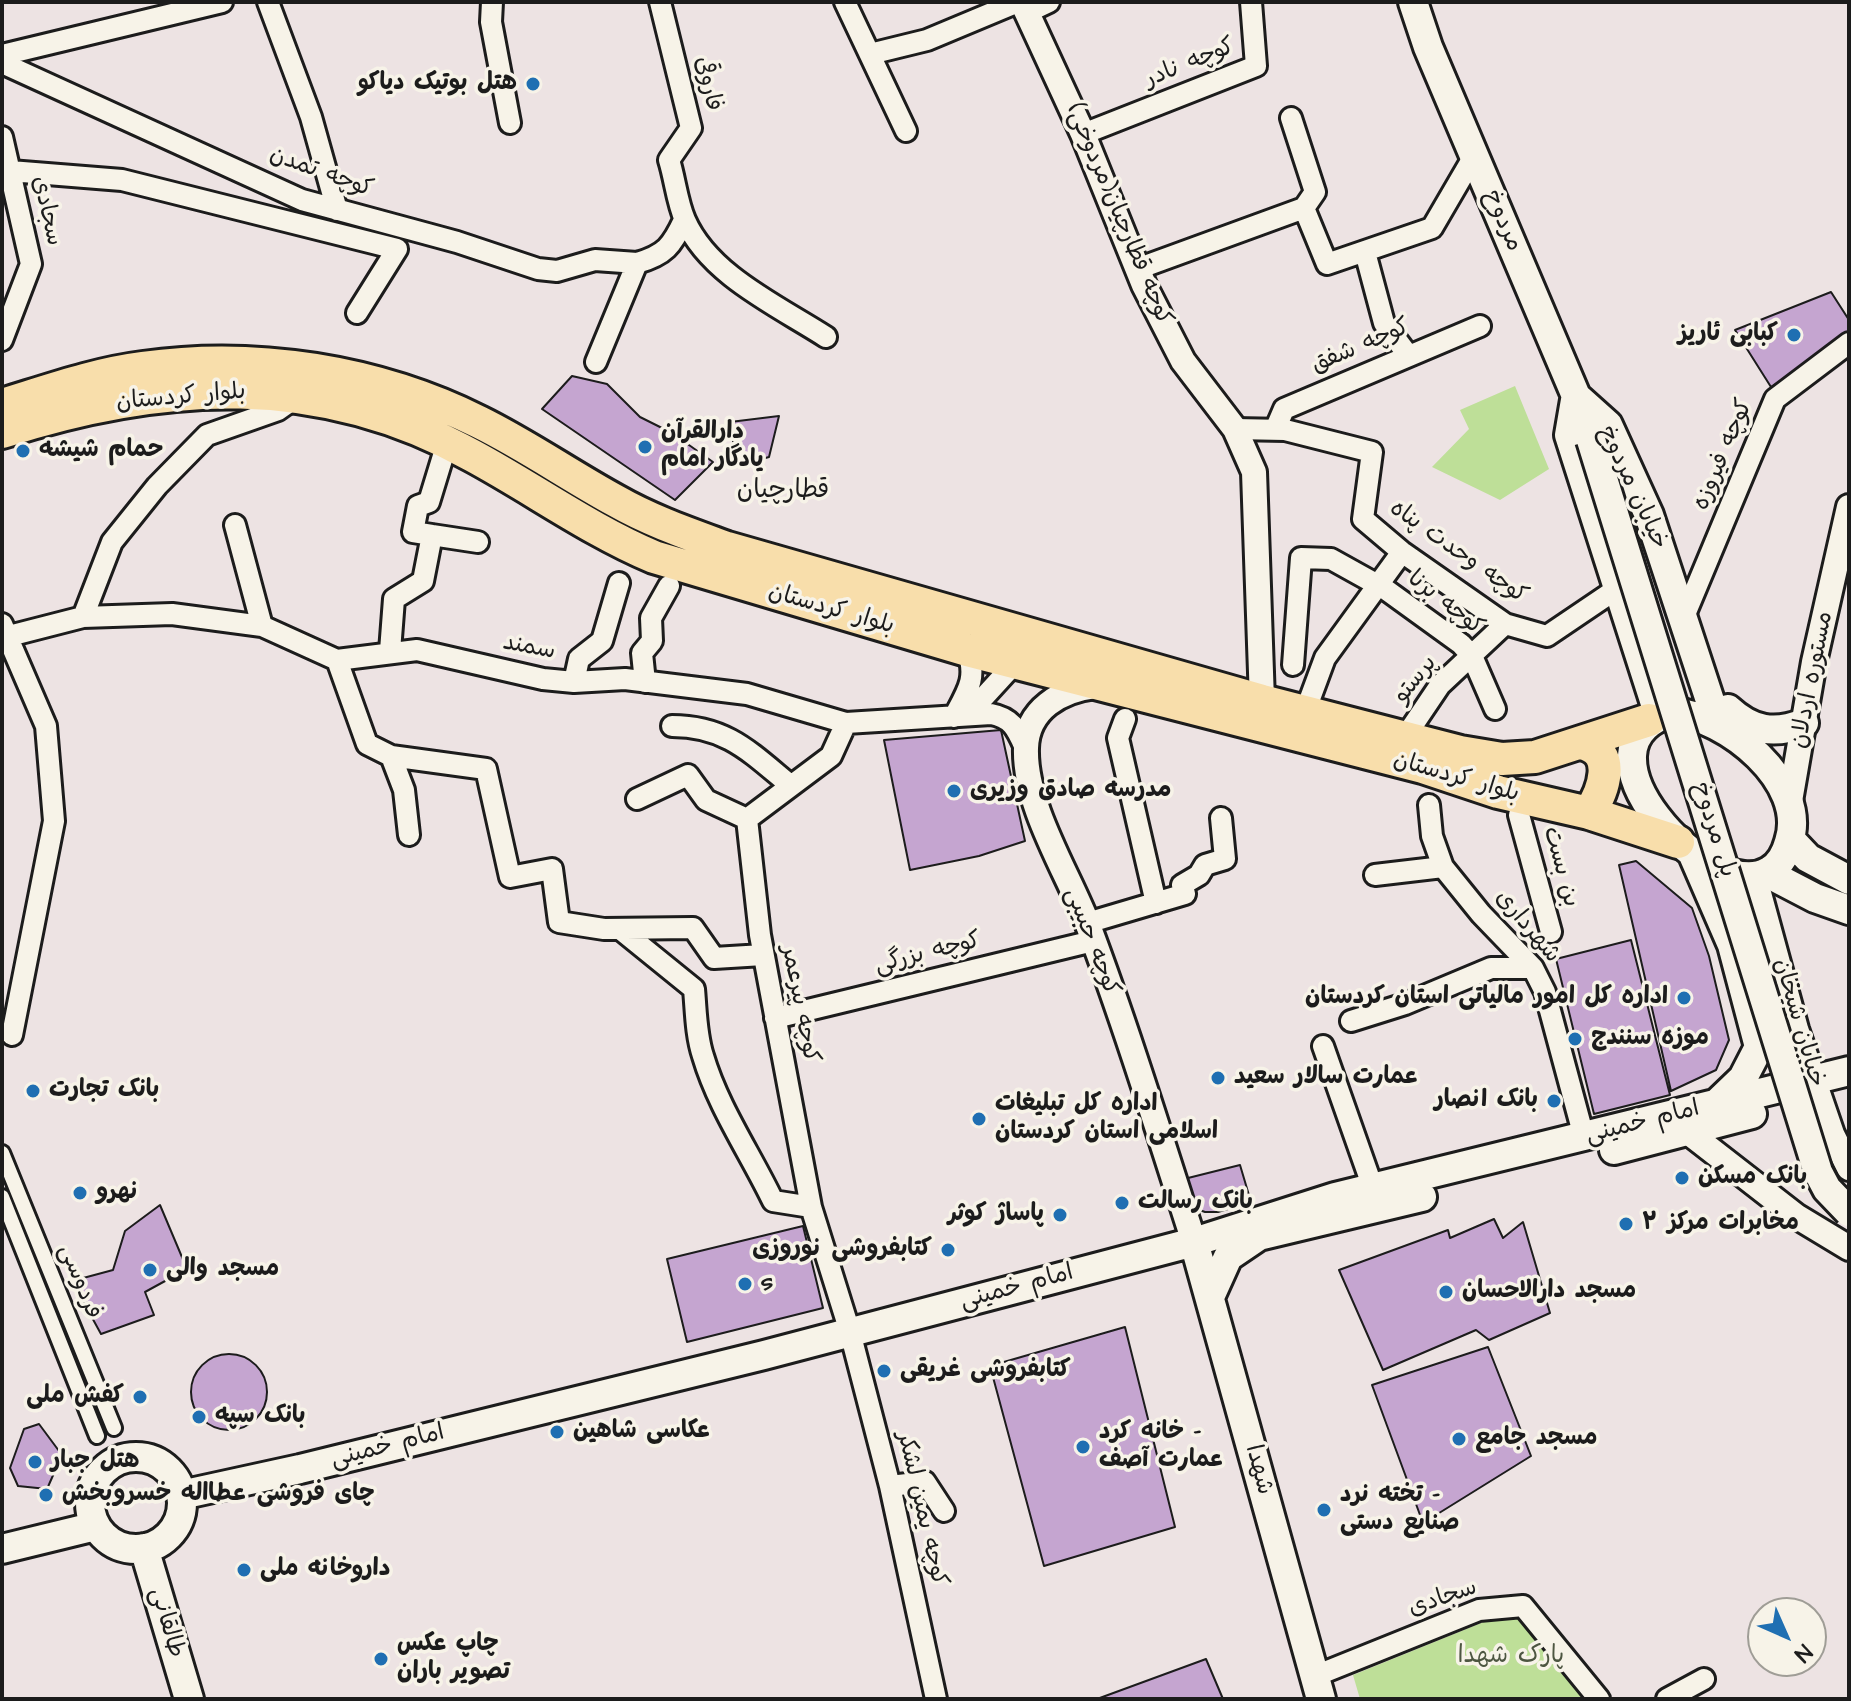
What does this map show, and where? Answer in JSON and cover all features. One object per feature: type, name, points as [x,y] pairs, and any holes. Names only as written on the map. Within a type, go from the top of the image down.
[{"type":"main road","name":"مردوخ","points":[[1413,2],[1428,47],[1576,396],[1591,440]]},
{"type":"main road","name":"بلوار کردستان","points":[[2,405],[141,368],[208,362],[329,371],[459,412],[618,503],[661,524],[727,548],[1262,701],[1502,759],[1535,757],[1654,718]]},
{"type":"main road","name":"بلوار کردستان","points":[[2,432],[96,406],[140,398],[228,390],[341,402],[447,443],[605,534],[654,557],[967,650],[1423,767],[1498,792],[1589,813],[1686,848]]},
{"type":"main road","name":"خیابان مردوخ","points":[[1576,396],[1569,435],[1618,588],[1654,718]]},
{"type":"main road","name":"خیابان مردوخ","points":[[1576,396],[1608,425],[1649,515],[1718,725]]},
{"type":"main road","name":"پل مردوخ","points":[[1591,440],[1818,1172],[1827,1189],[1849,1212]]},
{"type":"main road","points":[[1707,689],[1734,714],[1765,731],[1785,731],[1804,723]]},
{"type":"main road","points":[[1760,874],[1783,858],[1790,839],[1789,807],[1776,778],[1762,760],[1718,725],[1686,713],[1654,718],[1635,738],[1632,751],[1637,781],[1652,814],[1686,848],[1724,870],[1760,874],[1849,910]]},
{"type":"main road","points":[[1581,743],[1599,753],[1606,775],[1604,787],[1589,813]]},
{"type":"main road","points":[[1790,839],[1808,858],[1847,877]]},
{"type":"main road","points":[[1686,848],[1732,945],[1759,1047],[1743,1078],[1715,1104]]},
{"type":"main road","name":"امام خمینی","points":[[1210,1297],[1228,1257],[1259,1236],[1688,1132],[1816,1088],[1849,1071]]},
{"type":"main road","name":"امام خمینی","points":[[181,1495],[300,1469],[850,1332],[1194,1242],[1373,1188],[1715,1104],[1816,1088],[1849,1088]]},
{"type":"main road","name":"شهدا","points":[[1194,1242],[1318,1688]]},
{"type":"main road","points":[[144,1457],[168,1470],[181,1495],[177,1524],[168,1535],[144,1548],[117,1545],[93,1519],[93,1487],[99,1476],[118,1460],[144,1457]]},
{"type":"main road","points":[[2,1534],[93,1519]]},
{"type":"main road","points":[[2,1549],[93,1519]]},
{"type":"main road","name":"طالقانی","points":[[144,1548],[189,1699]]},
{"type":"street","points":[[2,55],[222,2]]},
{"type":"street","points":[[268,2],[311,117],[337,210]]},
{"type":"street","points":[[492,2],[491,22],[510,123]]},
{"type":"street","name":"فاروقی","points":[[660,2],[691,128],[669,160],[684,220]]},
{"type":"street","points":[[845,2],[906,131]]},
{"type":"street","name":"کوچه نادر","points":[[1083,134],[1256,66],[1251,2]]},
{"type":"street","points":[[870,54],[927,40],[1029,4]]},
{"type":"street","name":"کوچه قطارچیان(مردوخی)","points":[[1029,4],[1137,269],[1183,361],[1235,429],[1254,472],[1262,701]]},
{"type":"street","name":"کوچه تمدن","points":[[2,63],[302,200],[457,242],[538,269],[557,271],[595,260],[637,263]]},
{"type":"street","points":[[1137,269],[1304,208],[1315,192],[1291,118]]},
{"type":"street","name":"سجادی","points":[[2,137],[31,264],[2,340]]},
{"type":"street","points":[[1304,208],[1327,264],[1432,228],[1474,156]]},
{"type":"street","name":"کوچه تمدن","points":[[10,171],[122,180],[397,249],[357,313]]},
{"type":"street","points":[[596,362],[637,263],[660,256],[671,248],[684,220]]},
{"type":"street","points":[[684,220],[707,254],[742,284],[826,337]]},
{"type":"street","points":[[1365,252],[1384,323],[1408,355]]},
{"type":"street","name":"کوچه شفق","points":[[1275,430],[1284,409],[1480,326]]},
{"type":"street","name":"کوچه فیروزه","points":[[1684,617],[1775,399],[1849,343]]},
{"type":"street","points":[[83,617],[112,542],[157,486],[207,435],[278,410],[298,397]]},
{"type":"street","name":"کوچه وحدت پناه","points":[[1235,429],[1275,430],[1372,452],[1363,519],[1402,552],[1505,624],[1547,636],[1618,588]]},
{"type":"street","points":[[390,651],[394,599],[423,581],[423,534],[418,506],[429,502],[447,443]]},
{"type":"street","name":"مستوره اردلان","points":[[1789,807],[1849,507]]},
{"type":"street","points":[[235,525],[262,626]]},
{"type":"street","points":[[423,534],[478,542]]},
{"type":"street","points":[[1305,712],[1325,658],[1402,552]]},
{"type":"street","name":"کوچه برنا","points":[[1293,665],[1301,558],[1331,559],[1379,586],[1472,656],[1495,709]]},
{"type":"street","points":[[574,682],[579,659],[602,641],[619,583]]},
{"type":"street","points":[[645,682],[642,653],[652,641],[651,618],[669,586]]},
{"type":"street","points":[[12,1035],[54,821],[46,726],[6,630],[83,617],[172,614],[262,626],[337,660],[367,744],[391,756],[486,769],[510,877],[552,869],[559,922],[620,929],[693,928],[714,958],[763,955]]},
{"type":"street","name":"پرستو","points":[[1405,737],[1440,685],[1505,624]]},
{"type":"street","name":"سمند","points":[[337,660],[417,650],[543,679],[645,682],[747,694],[846,723],[991,714],[1006,717],[1016,728],[1026,750]]},
{"type":"street","points":[[954,717],[973,683],[973,667],[967,650]]},
{"type":"street","points":[[1262,658],[1318,675]]},
{"type":"street","points":[[954,717],[984,697],[1016,662]]},
{"type":"street","points":[[1026,750],[1034,720],[1061,693],[1103,685]]},
{"type":"street","points":[[1125,719],[1118,738],[1156,903]]},
{"type":"street","points":[[637,799],[688,775],[706,800],[747,819],[831,756],[846,723]]},
{"type":"street","points":[[672,726],[698,726],[724,734],[790,785]]},
{"type":"street","name":"کوچه حبیبی","points":[[1026,750],[1035,797],[1052,848],[1090,932],[1194,1242]]},
{"type":"street","points":[[391,756],[404,790],[409,835]]},
{"type":"street","name":"شهرداری","points":[[1429,805],[1432,836],[1443,867],[1481,914],[1533,968],[1545,992],[1584,1137]]},
{"type":"street","name":"بن بست","points":[[1519,815],[1551,932]]},
{"type":"street","name":"کوچه بزرگی","points":[[775,1018],[1090,932],[1156,903],[1185,894],[1182,885],[1199,875],[1205,865],[1225,859],[1221,818]]},
{"type":"street","name":"کوچه پیرعمر","points":[[747,819],[748,853],[763,955],[811,1207],[850,1332]]},
{"type":"street","points":[[1375,875],[1443,867]]},
{"type":"street","name":"خیابان شیخان","points":[[1760,874],[1816,1088],[1849,1168]]},
{"type":"street","points":[[620,929],[694,989],[702,1053],[718,1099],[745,1142],[773,1201],[811,1207]]},
{"type":"street","points":[[1351,1021],[1405,1004],[1491,968],[1533,968]]},
{"type":"street","points":[[1323,1046],[1373,1188]]},
{"type":"street","points":[[1688,1132],[1796,1216],[1849,1248]]},
{"type":"street","name":"فردوسی","points":[[2,1153],[114,1428]]},
{"type":"street","name":"فردوسی","points":[[2,1197],[97,1436]]},
{"type":"street","name":"کوچه یمین لشکر","points":[[850,1332],[890,1486],[937,1698]]},
{"type":"street","points":[[890,1486],[925,1482],[944,1511]]},
{"type":"street","name":"سجادی","points":[[1318,1688],[1479,1610],[1523,1606],[1599,1699]]},
{"type":"street","points":[[1667,1699],[1704,1679]]},
{"type":"green space","points":[[1515,386],[1549,469],[1500,500],[1432,467],[1469,429],[1460,410]]},
{"type":"green space","name":"پارک شهدا","points":[[1523,1606],[1599,1699],[1360,1699],[1353,1675]]},
{"type":"building","name":"کبابی ئاریز","points":[[1831,292],[1849,320],[1849,341],[1771,387],[1735,330]]},
{"type":"building","name":"دارالقرآن یادگار امام","points":[[572,376],[607,384],[640,417],[672,433],[713,462],[675,500],[542,409]]},
{"type":"building","points":[[779,416],[769,457],[737,466],[730,422]]},
{"type":"building","name":"مدرسه صادق وزیری","points":[[1001,730],[1025,841],[979,856],[910,870],[884,740]]},
{"type":"building","name":"اداره کل امور مالیاتی استان کردستان","points":[[1636,861],[1692,908],[1709,956],[1729,1040],[1716,1070],[1671,1091],[1619,865]]},
{"type":"building","points":[[1631,940],[1670,1095],[1594,1114],[1556,959]]},
{"type":"building","points":[[1240,1165],[1251,1202],[1218,1212],[1205,1212],[1186,1205],[1180,1180]]},
{"type":"building","name":"مسجد والی","points":[[160,1205],[187,1269],[145,1292],[154,1315],[101,1334],[72,1281],[113,1270],[125,1231]]},
{"type":"building","name":"مسجد دارالاحسان","points":[[1494,1219],[1503,1238],[1523,1222],[1550,1313],[1489,1340],[1476,1330],[1383,1370],[1339,1270],[1448,1230],[1450,1238]]},
{"type":"building","name":"s","points":[[803,1226],[823,1308],[687,1342],[667,1259]]},
{"type":"building","name":"خانه کرد - عمارت آصف","points":[[1125,1327],[1175,1527],[1044,1566],[990,1366]]},
{"type":"building","name":"مسجد جامع","points":[[1488,1347],[1531,1456],[1423,1523],[1372,1385]]},
{"type":"building","points":[[222,1354],[236,1354],[250,1360],[261,1371],[267,1392],[264,1407],[256,1419],[236,1430],[222,1430],[208,1424],[197,1413],[191,1399],[191,1385],[197,1371],[208,1360]]},
{"type":"building","name":"هتل جبار","points":[[39,1424],[62,1455],[47,1489],[18,1486],[10,1468],[24,1429]]},
{"type":"building","points":[[1206,1659],[1223,1699],[1097,1699]]},
{"type":"place","name":"هتل بوتیک دیاکو","points":[[533,84]]},
{"type":"place","name":"کبابی ئاریز","points":[[1794,335]]},
{"type":"place","name":"دارالقرآن یادگار امام","points":[[645,447]]},
{"type":"place","name":"حمام شیشه","points":[[23,451]]},
{"type":"place","name":"مدرسه صادق وزیری","points":[[954,791]]},
{"type":"place","name":"اداره کل امور مالیاتی استان کردستان","points":[[1684,998]]},
{"type":"place","name":"موزه سنندج","points":[[1575,1039]]},
{"type":"place","name":"عمارت سالار سعید","points":[[1218,1078]]},
{"type":"place","name":"بانک تجارت","points":[[33,1091]]},
{"type":"place","name":"بانک انصار","points":[[1554,1101]]},
{"type":"place","name":"اداره کل تبلیغات اسلامی استان کردستان","points":[[979,1119]]},
{"type":"place","name":"بانک مسکن","points":[[1682,1178]]},
{"type":"place","name":"نهرو","points":[[80,1193]]},
{"type":"place","name":"بانک رسالت","points":[[1122,1203]]},
{"type":"place","name":"پاساژ کوثر","points":[[1060,1215]]},
{"type":"place","name":"مخابرات مرکز ۲","points":[[1626,1224]]},
{"type":"place","name":"کتابفروشی نوروزی","points":[[948,1250]]},
{"type":"place","name":"مسجد والی","points":[[150,1270]]},
{"type":"place","name":"s","points":[[745,1284]]},
{"type":"place","name":"مسجد دارالاحسان","points":[[1446,1292]]},
{"type":"place","name":"کتابفروشی غریقی","points":[[884,1371]]},
{"type":"place","name":"کفش ملی","points":[[140,1397]]},
{"type":"place","name":"بانک سپه","points":[[199,1417]]},
{"type":"place","name":"عکاسی شاهین","points":[[557,1432]]},
{"type":"place","name":"مسجد جامع","points":[[1459,1439]]},
{"type":"place","name":"خانه کرد - عمارت آصف","points":[[1083,1447]]},
{"type":"place","name":"هتل جبار","points":[[35,1462]]},
{"type":"place","name":"چای فروشی عطااله خسروبخش","points":[[46,1495]]},
{"type":"place","name":"تخته نرد - صنایع دستی","points":[[1324,1510]]},
{"type":"place","name":"داروخانه ملی","points":[[244,1570]]},
{"type":"place","name":"چاپ عکس تصویر باران","points":[[381,1659]]},
{"type":"district","name":"قطارچیان","points":[[783,492]]}]
